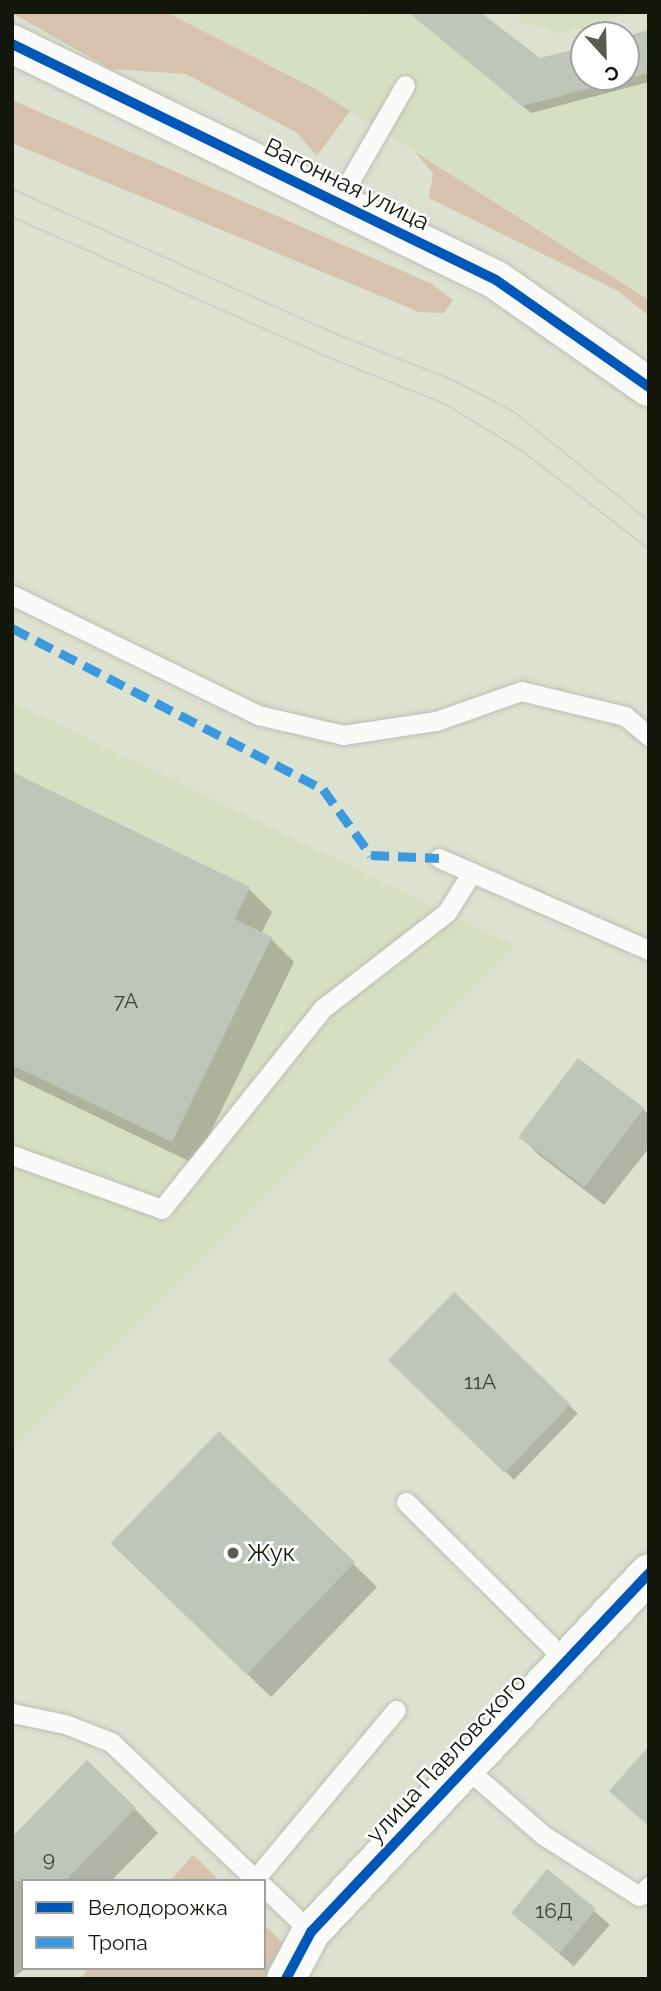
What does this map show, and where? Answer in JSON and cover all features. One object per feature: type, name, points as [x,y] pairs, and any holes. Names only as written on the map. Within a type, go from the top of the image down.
[{"type":"street","name":"Вагонная улица","points":[[12,44],[496,281],[649,387]]},
{"type":"street","name":"улица Павловского","points":[[285,1979],[311,1932],[649,1573]]},
{"type":"lane","points":[[337,203],[405,85]]},
{"type":"lane","points":[[12,595],[258,715],[344,735],[436,721],[521,691],[625,716],[649,736]]},
{"type":"lane","points":[[439,858],[649,950]]},
{"type":"lane","points":[[12,1155],[162,1209],[322,1009],[447,912],[472,872]]},
{"type":"lane","points":[[406,1502],[566,1661]]},
{"type":"lane","points":[[261,1879],[397,1710]]},
{"type":"lane","points":[[12,1713],[65,1724],[111,1742],[256,1879]]},
{"type":"lane","points":[[466,1768],[543,1835],[639,1896],[649,1886]]},
{"type":"lane","points":[[266,1889],[311,1932]]},
{"type":"shaded area","points":[[166,12],[368,12],[339,59],[371,12],[480,12],[540,58],[570,50],[570,91],[640,91],[640,32],[649,30],[649,299],[317,90]]},
{"type":"shaded area","points":[[166,12],[317,90],[350,111],[317,156],[296,132],[186,74],[111,69],[12,13]]},
{"type":"shaded area","points":[[513,12],[635,12],[604,21],[570,21],[570,31],[559,34],[522,22]]},
{"type":"shaded area","points":[[12,100],[432,284],[453,300],[444,313],[419,312],[12,143]]},
{"type":"shaded area","points":[[415,152],[649,300],[649,316],[618,291],[429,198],[433,173]]},
{"type":"shaded area","points":[[12,702],[515,946],[12,1449]]},
{"type":"shaded area","points":[[193,1855],[218,1879],[172,1879]]},
{"type":"shaded area","points":[[266,1927],[287,1947],[268,1979],[80,1979],[87,1970],[266,1970]]},
{"type":"building","points":[[408,12],[480,12],[540,58],[570,50],[570,91],[580,91],[522,106]]},
{"type":"building","points":[[649,30],[649,73],[640,75],[640,32]]},
{"type":"building","points":[[12,772],[250,887],[235,919],[272,937],[172,1142],[12,1065]]},
{"type":"building","points":[[578,1058],[644,1108],[585,1187],[518,1137]]},
{"type":"building","points":[[454,1292],[571,1405],[505,1473],[388,1360]]},
{"type":"building","name":"Жук","points":[[219,1431],[355,1562],[247,1675],[111,1543]]},
{"type":"building","points":[[649,1746],[649,1826],[609,1791]]},
{"type":"building","points":[[87,1760],[136,1808],[67,1879],[12,1881],[12,1837]]},
{"type":"building","points":[[547,1869],[596,1909],[560,1953],[511,1913]]},
{"type":"tram line","points":[[12,189],[336,334],[453,380],[514,412],[649,521]]},
{"type":"tram line","points":[[12,217],[325,356],[445,404],[522,451],[649,549]]},
{"type":"marked path","points":[[12,628],[323,789],[371,855],[439,858]]},
{"type":"cycle path","points":[[12,44],[496,280],[649,387]]},
{"type":"cycle path","points":[[286,1979],[311,1932],[649,1573]]},
{"type":"place","name":"Жук","points":[[233,1553]]}]
